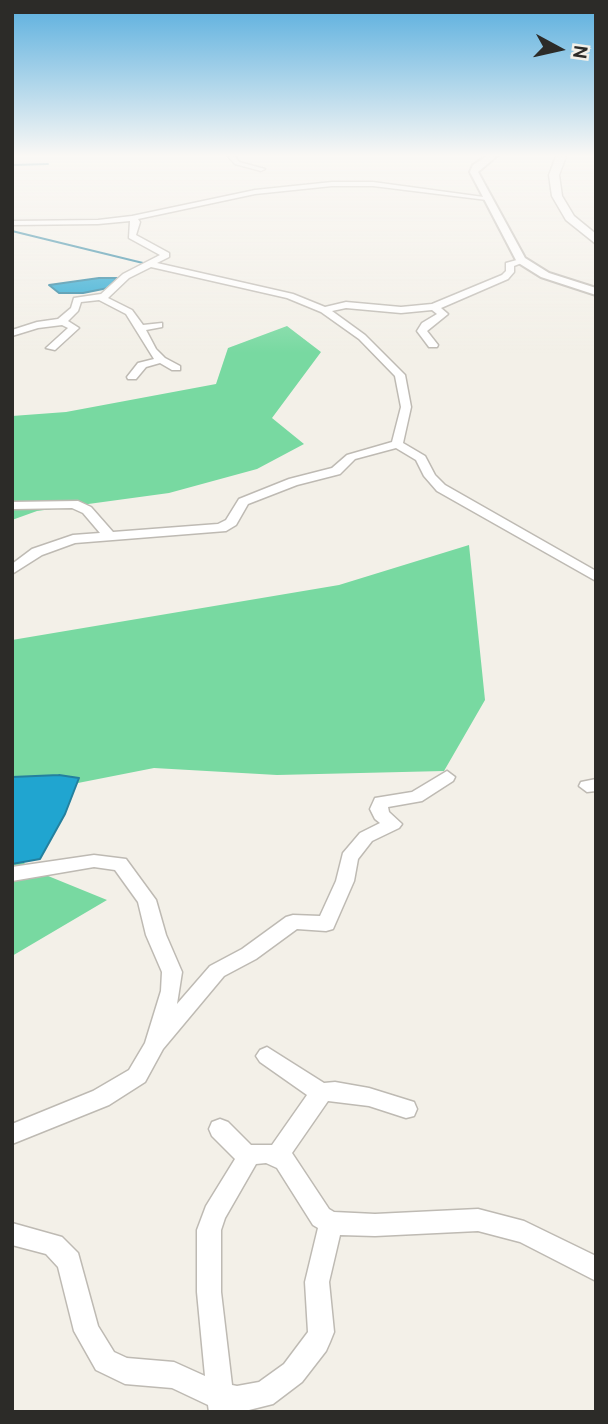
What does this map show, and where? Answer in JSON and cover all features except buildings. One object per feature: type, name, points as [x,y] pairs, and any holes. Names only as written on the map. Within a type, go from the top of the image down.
[{"type":"highway","points":[[573,220],[596,240]]},
{"type":"highway","points":[[583,220],[596,233]]},
{"type":"main road","points":[[499,220],[521,260],[545,275],[596,292]]},
{"type":"street","points":[[12,223],[107,220]]},
{"type":"street","points":[[14,337],[62,321],[75,309],[77,300],[103,297],[126,276],[166,255],[132,236],[134,220]]},
{"type":"street","points":[[324,310],[346,305],[401,310],[434,307],[505,277],[510,272],[509,265],[521,260]]},
{"type":"street","points":[[151,264],[290,296],[324,310],[362,337],[400,375],[407,407],[397,444]]},
{"type":"street","points":[[103,297],[104,301],[129,313],[140,328],[159,366]]},
{"type":"street","points":[[433,345],[422,331],[425,325],[443,314],[434,307]]},
{"type":"street","points":[[133,318],[145,317]]},
{"type":"street","points":[[51,348],[74,328],[62,321]]},
{"type":"street","points":[[140,328],[159,325]]},
{"type":"street","points":[[132,377],[140,368],[176,368]]},
{"type":"street","points":[[12,570],[51,545],[73,539],[221,528],[231,522],[243,502],[293,482],[336,471],[351,457],[397,444],[421,458],[430,476],[441,488],[596,577]]},
{"type":"street","points":[[14,505],[74,504],[87,510],[110,537]]},
{"type":"street","points":[[12,1133],[101,1098],[125,1085],[137,1076],[155,1045],[217,971],[249,954],[293,922],[326,924],[345,881],[349,857],[366,837],[393,824],[382,815],[379,809],[381,802],[415,797],[447,777]]},
{"type":"street","points":[[12,874],[94,861],[120,863],[147,900],[156,935],[172,972],[171,991],[155,1045]]},
{"type":"street","points":[[267,1056],[322,1093],[335,1091],[369,1097],[406,1109]]},
{"type":"street","points":[[278,1156],[294,1129],[322,1093]]},
{"type":"street","points":[[220,1129],[248,1157]]},
{"type":"street","points":[[220,1404],[209,1292],[209,1230],[214,1214],[248,1157],[254,1153],[278,1156],[294,1173],[321,1217],[331,1223],[375,1225],[478,1220],[524,1232],[596,1269]]},
{"type":"street","points":[[12,1234],[53,1245],[69,1261],[86,1331],[105,1361],[125,1371],[174,1375],[220,1404],[264,1395],[293,1373],[307,1358],[321,1332],[317,1282],[331,1223]]},
{"type":"green space","points":[[287,326],[321,352],[272,418],[304,444],[257,469],[169,493],[37,511],[12,520],[12,416],[66,412],[216,384],[228,348]]},
{"type":"green space","points":[[469,545],[485,700],[444,771],[277,775],[154,768],[12,796],[12,640],[339,585]]},
{"type":"green space","points":[[12,832],[26,867],[107,900],[12,956]]},
{"type":"water","points":[[117,278],[108,288],[83,293],[59,293],[49,285]]},
{"type":"water","points":[[59,775],[79,778],[65,814],[40,859],[12,864],[12,777]]},
{"type":"waterway","points":[[12,231],[143,263]]}]
